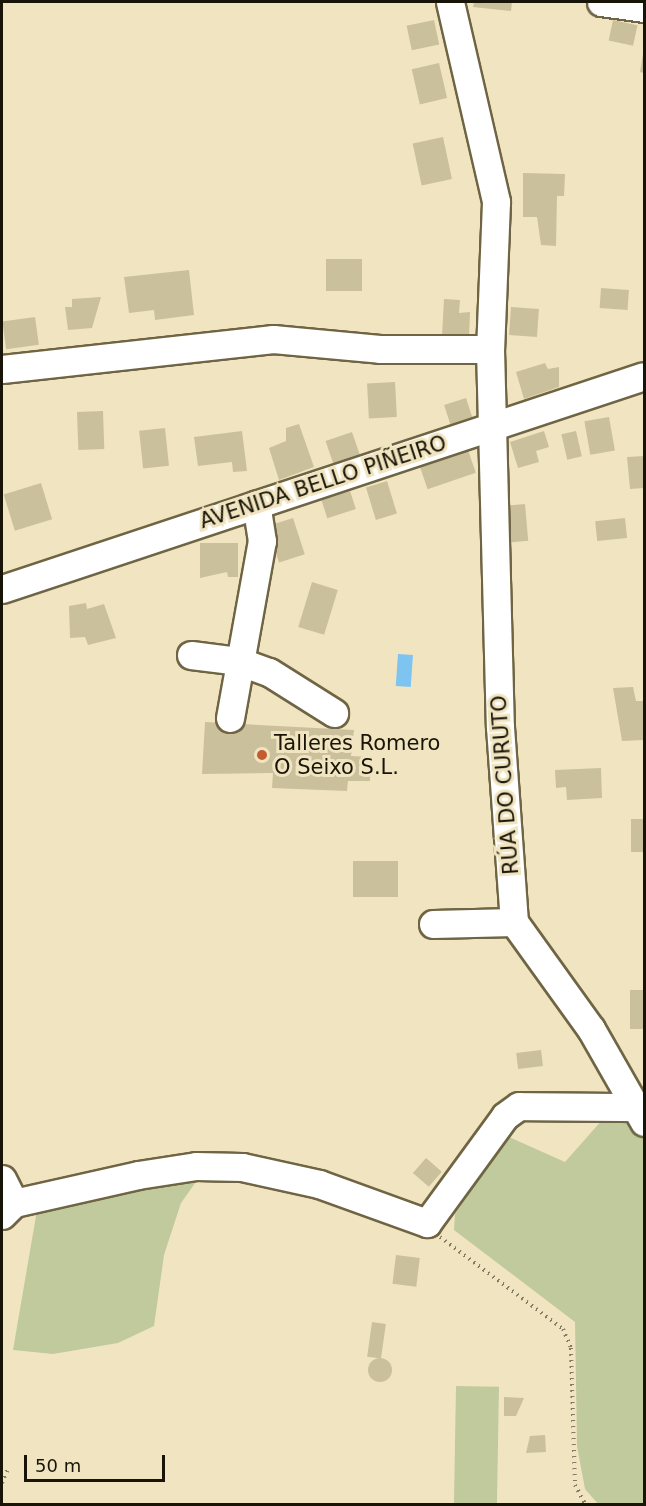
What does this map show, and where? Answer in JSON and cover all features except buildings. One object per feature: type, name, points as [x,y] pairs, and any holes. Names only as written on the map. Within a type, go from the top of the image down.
[{"type":"street","name":"RÚA DO CURUTO","points":[[450,2],[496,202],[490,349],[500,727],[514,922]]},
{"type":"street","points":[[601,2],[645,8]]},
{"type":"street","points":[[2,369],[273,339],[380,350],[490,349]]},
{"type":"street","name":"AVENIDA BELLO PIÑEIRO","points":[[2,589],[645,376]]},
{"type":"street","points":[[230,718],[238,661],[262,541],[256,504]]},
{"type":"street","points":[[191,655],[238,661],[269,672],[334,713]]},
{"type":"street","points":[[433,924],[514,922],[591,1029],[640,1114]]},
{"type":"street","points":[[2,1179],[8,1209],[138,1175],[242,1167],[319,1184],[427,1223],[505,1116],[519,1106],[640,1114]]},
{"type":"path","points":[[427,1223],[450,1247],[562,1329],[571,1348],[575,1485],[585,1504]]},
{"type":"path","points":[[2,1483],[8,1468]]},
{"type":"green space","points":[[623,1117],[644,1134],[644,1504],[598,1504],[585,1489],[577,1446],[575,1322],[454,1230],[455,1214],[509,1137],[565,1162],[603,1119]]},
{"type":"green space","points":[[198,1179],[181,1203],[164,1255],[154,1326],[118,1343],[53,1354],[13,1350],[37,1210]]},
{"type":"green space","points":[[456,1386],[499,1387],[497,1504],[454,1504]]},
{"type":"water","points":[[398,654],[413,655],[411,687],[396,686]]},
{"type":"place","name":"Talleres Romero O Seixo S.L.","points":[[262,755]]}]
